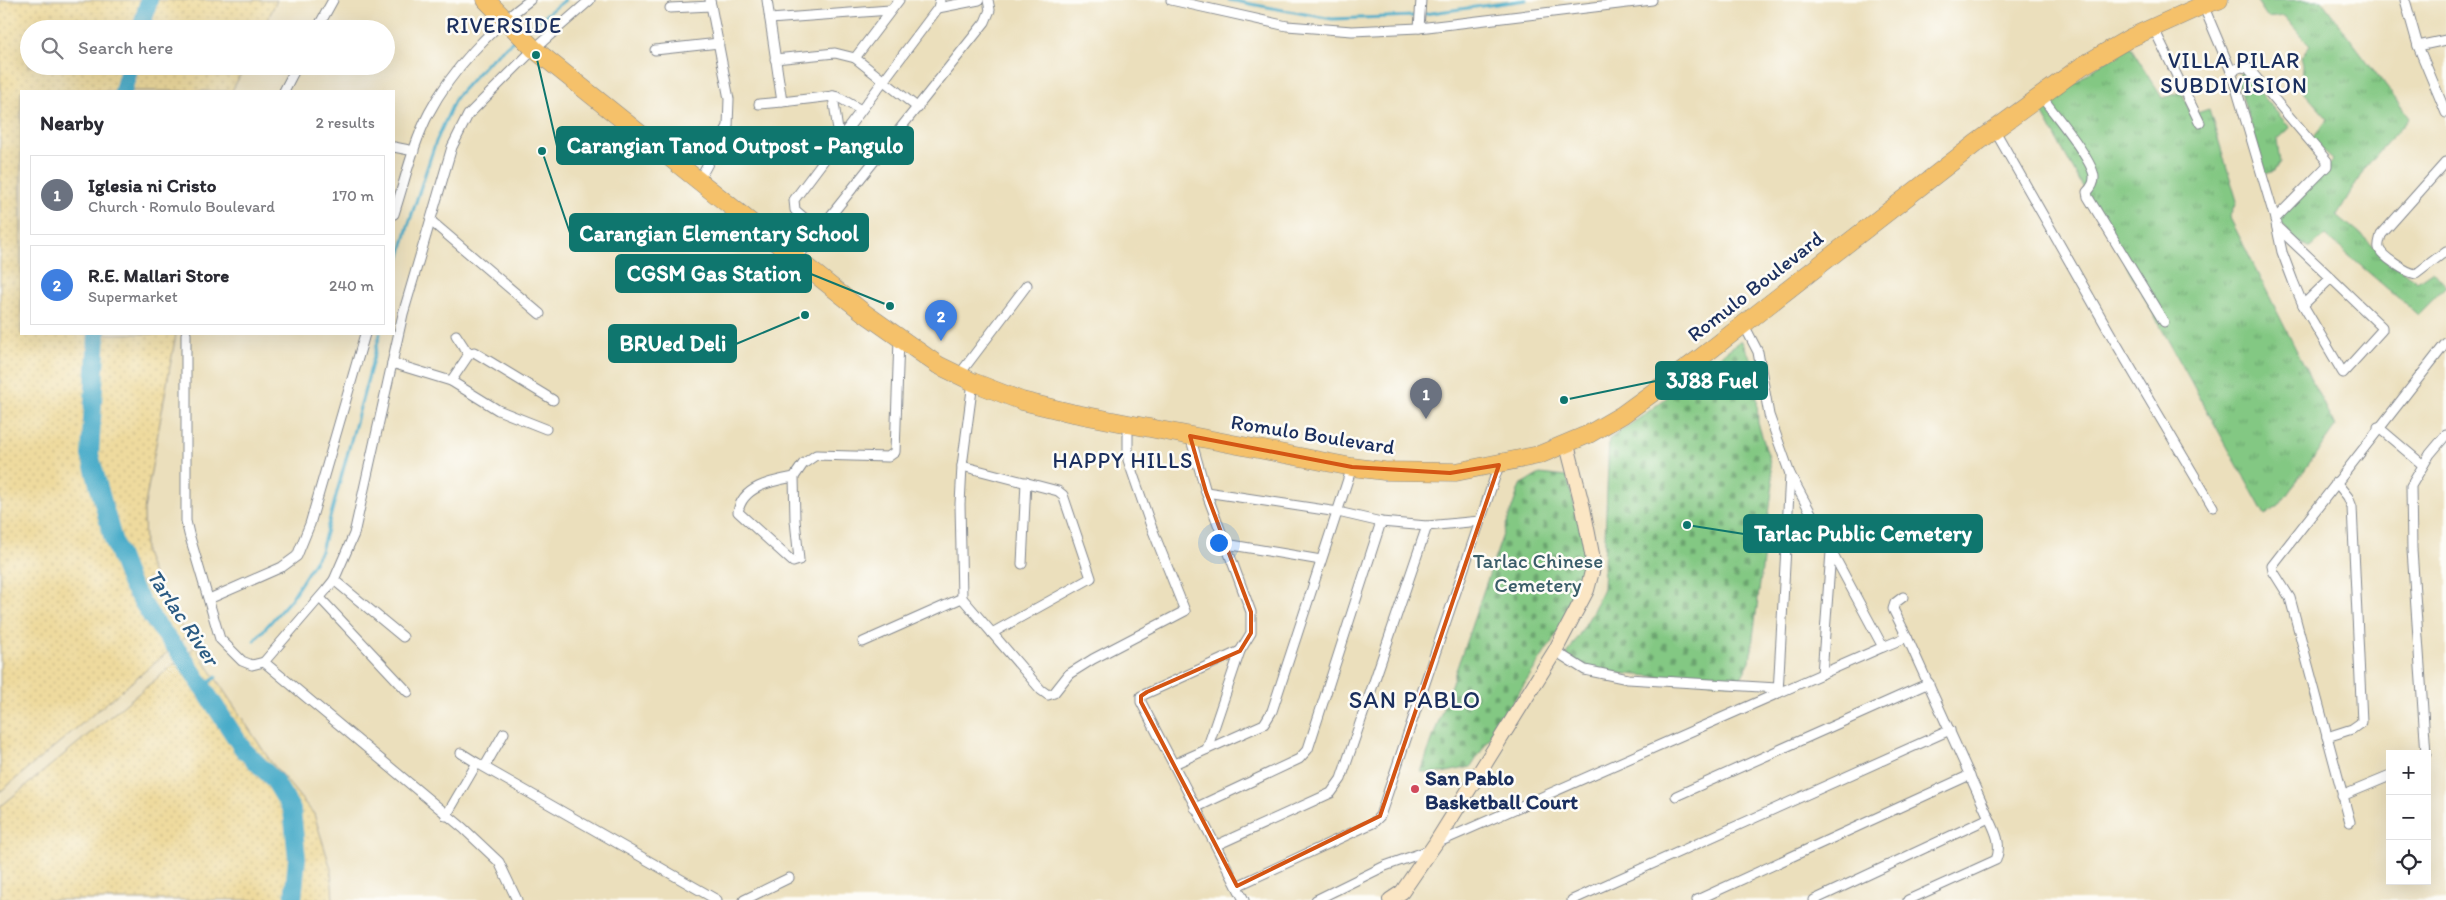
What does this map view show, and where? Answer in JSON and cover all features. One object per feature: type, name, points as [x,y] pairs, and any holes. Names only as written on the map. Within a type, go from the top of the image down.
[{"type":"highway","name":"Romulo Boulevard","points":[[486,0],[534,49],[698,182],[899,339],[966,379],[1022,401],[1128,424],[1352,467],[1384,471],[1450,473],[1499,465],[1567,445],[1622,415],[1699,358],[1994,129],[2102,52],[2153,26],[2211,2]]},
{"type":"street","points":[[322,20],[332,0]]},
{"type":"street","points":[[395,211],[414,151],[430,111],[453,76],[504,20],[530,0]]},
{"type":"street","points":[[186,335],[186,521],[220,639],[242,661],[252,665],[264,662],[320,598],[334,580],[354,534],[392,363],[452,147],[468,115],[534,49],[590,0]]},
{"type":"street","points":[[767,0],[782,102]]},
{"type":"street","points":[[855,58],[899,0]]},
{"type":"street","points":[[819,231],[795,210],[794,200],[860,110],[885,80],[939,4],[979,0]]},
{"type":"street","points":[[797,258],[986,22],[990,10],[988,0]]},
{"type":"street","points":[[1171,0],[1286,26],[1352,31],[1419,28],[1652,0]]},
{"type":"street","points":[[1419,28],[1421,0]]},
{"type":"street","points":[[2405,0],[2418,46],[2446,113]]},
{"type":"street","points":[[2211,2],[2276,222],[2282,252],[2303,305],[2341,372],[2345,373],[2382,330],[2382,327],[2276,222]]},
{"type":"street","points":[[670,8],[711,3],[729,98],[728,126],[698,182]]},
{"type":"street","points":[[770,19],[890,10]]},
{"type":"street","points":[[2153,26],[2200,123]]},
{"type":"street","points":[[2418,46],[2446,40]]},
{"type":"street","points":[[656,50],[719,44]]},
{"type":"street","points":[[776,59],[835,53],[855,58],[918,108]]},
{"type":"street","points":[[2230,71],[2241,67],[2248,68],[2327,161],[2327,166],[2276,222]]},
{"type":"street","points":[[285,90],[292,75]]},
{"type":"street","points":[[832,96],[839,138]]},
{"type":"street","points":[[759,104],[838,96],[860,110]]},
{"type":"street","points":[[2041,96],[2090,162],[2095,178],[2087,192],[2088,197],[2164,322]]},
{"type":"street","points":[[1994,129],[2110,333],[2213,507]]},
{"type":"street","points":[[397,147],[414,151]]},
{"type":"street","points":[[2446,162],[2381,236],[2378,245],[2380,251],[2398,266],[2416,274],[2446,250]]},
{"type":"street","points":[[431,221],[540,314]]},
{"type":"street","points":[[2303,305],[2331,278]]},
{"type":"street","points":[[1027,285],[966,379],[960,504],[962,598],[1048,695],[1054,693],[1069,674],[1093,659],[1185,611],[1151,526],[1128,460],[1128,424]]},
{"type":"street","points":[[1743,323],[1758,352],[1769,415],[1790,474],[1883,647]]},
{"type":"street","points":[[209,599],[282,567],[297,556],[310,524],[364,335]]},
{"type":"street","points":[[456,335],[469,355]]},
{"type":"street","points":[[794,478],[767,482],[756,488],[747,497],[738,512],[794,562],[799,560],[795,520],[794,478],[804,464],[816,455],[888,457],[895,452],[899,339]]},
{"type":"street","points":[[2350,822],[2290,598],[2272,569],[2378,427],[2446,343]]},
{"type":"street","points":[[451,382],[469,355],[474,352],[553,400]]},
{"type":"street","points":[[392,363],[451,382],[498,410],[546,429]]},
{"type":"street","points":[[2378,427],[2423,465]]},
{"type":"street","points":[[2426,750],[2412,550],[2412,486],[2423,465],[2446,435]]},
{"type":"street","points":[[1190,436],[1206,492],[1251,612],[1251,633],[1240,651],[1208,749]]},
{"type":"street","points":[[1390,900],[1402,892],[1432,847],[1555,651],[1587,590],[1593,568],[1583,508],[1567,445]]},
{"type":"street","points":[[1237,886],[1373,823],[1380,816],[1499,465]]},
{"type":"street","points":[[962,466],[1058,491],[1063,495],[1091,578],[992,633]]},
{"type":"street","points":[[1174,764],[1264,724],[1272,711],[1352,467]]},
{"type":"street","points":[[1778,691],[1790,474]]},
{"type":"street","points":[[1022,564],[1026,482]]},
{"type":"street","points":[[2327,737],[2352,730],[2362,722],[2352,507],[2348,497],[2336,482]]},
{"type":"street","points":[[1206,492],[1338,512],[1380,522],[1427,526],[1480,521]]},
{"type":"street","points":[[1195,808],[1299,759],[1308,749],[1380,522]]},
{"type":"street","points":[[1217,845],[1331,794],[1341,779],[1427,526]]},
{"type":"street","points":[[1226,544],[1320,560]]},
{"type":"street","points":[[1822,674],[1831,552]]},
{"type":"street","points":[[334,580],[403,637]]},
{"type":"street","points":[[1903,597],[1895,603],[1892,609],[1930,683],[1996,833],[2000,850],[1996,860],[1908,900]]},
{"type":"street","points":[[320,598],[408,692]]},
{"type":"street","points":[[863,642],[962,598]]},
{"type":"street","points":[[1316,900],[1385,866],[1432,847],[1778,691],[1907,638]]},
{"type":"street","points":[[1240,651],[1141,696],[1142,702],[1195,808],[1217,845],[1244,900]]},
{"type":"street","points":[[1555,651],[1585,670],[1628,679],[1778,691]]},
{"type":"street","points":[[264,662],[446,816],[464,828],[499,862],[517,900]]},
{"type":"street","points":[[1676,796],[1930,683]]},
{"type":"street","points":[[1572,900],[1950,730]]},
{"type":"street","points":[[446,816],[504,733]]},
{"type":"street","points":[[461,753],[717,900]]},
{"type":"street","points":[[1697,900],[1708,898],[1970,775]]},
{"type":"street","points":[[2342,796],[2386,778]]},
{"type":"street","points":[[1814,900],[1989,818]]},
{"type":"street","points":[[744,900],[789,878]]},
{"type":"highlighted area","points":[[1190,436],[1352,467],[1450,473],[1499,465],[1380,816],[1237,886],[1141,702],[1141,696],[1147,692],[1240,651],[1251,633],[1251,612],[1206,492]]},
{"type":"sand","points":[[0,0],[277,0],[267,20],[20,20],[20,75],[240,75],[233,90],[20,90],[20,335],[176,335],[144,510],[145,553],[158,588],[187,636],[0,792]]},
{"type":"sand","points":[[195,647],[271,762],[314,814],[331,869],[333,900],[0,900],[0,807]]},
{"type":"green space","points":[[2256,0],[2321,0],[2409,117],[2365,168],[2337,215],[2417,282],[2433,271],[2446,286],[2418,315],[2325,235],[2311,248],[2296,241],[2280,222],[2282,216],[2333,159],[2311,139],[2328,119],[2302,90],[2303,65],[2301,57],[2310,46],[2284,16],[2268,18]]},
{"type":"green space","points":[[2130,46],[2162,98],[2182,92],[2191,115],[2209,109],[2237,201],[2230,218],[2335,427],[2279,506],[2265,515],[2041,111],[2096,67]]},
{"type":"green space","points":[[2242,71],[2290,128],[2277,140],[2280,163],[2274,171],[2266,174],[2237,79]]},
{"type":"green space","points":[[1741,340],[1756,368],[1758,423],[1769,458],[1773,483],[1750,661],[1738,684],[1583,670],[1565,658],[1592,613],[1603,588],[1609,439],[1644,415]]},
{"type":"green space","name":"Tarlac Chinese Cemetery","points":[[1540,474],[1567,477],[1589,561],[1571,612],[1471,767],[1442,773],[1421,772],[1520,485]]},
{"type":"waterway","name":"Tarlac River","points":[[143,20],[149,0]]},
{"type":"waterway","points":[[530,27],[565,0]]},
{"type":"waterway","points":[[1229,0],[1332,19],[1414,16]]},
{"type":"waterway","points":[[1424,14],[1526,0]]},
{"type":"waterway","points":[[395,275],[408,226],[435,144],[456,97],[488,62],[514,40]]},
{"type":"waterway","name":"Tarlac River","points":[[123,90],[127,75]]},
{"type":"waterway","name":"Tarlac River","points":[[97,335],[90,455],[113,539],[130,583],[153,619],[183,657],[243,749],[274,780],[292,810],[297,858],[293,900]]},
{"type":"waterway","points":[[254,641],[291,599],[321,551],[380,335]]},
{"type":"waterway","points":[[202,688],[216,677]]},
{"type":"place","name":"Carangian Tanod Outpost - Pangulo","points":[[536,55]]},
{"type":"place","name":"Carangian Elementary School","points":[[542,151]]},
{"type":"place","name":"CGSM Gas Station","points":[[890,306]]},
{"type":"place","name":"BRUed Deli","points":[[805,315]]},
{"type":"place","name":"R.E. Mallari Store","points":[[941,341]]},
{"type":"place","name":"3J88 Fuel","points":[[1564,400]]},
{"type":"place","name":"Iglesia ni Cristo","points":[[1426,419]]},
{"type":"place","name":"Tarlac Public Cemetery","points":[[1687,525]]},
{"type":"place","name":"San Pablo Basketball Court","points":[[1415,789]]},
{"type":"district","name":"RIVERSIDE","points":[[504,25]]},
{"type":"district","name":"VILLA PILAR SUBDIVISION","points":[[2234,72]]},
{"type":"district","name":"HAPPY HILLS","points":[[1123,460]]},
{"type":"district","name":"SAN PABLO","points":[[1415,699]]}]
